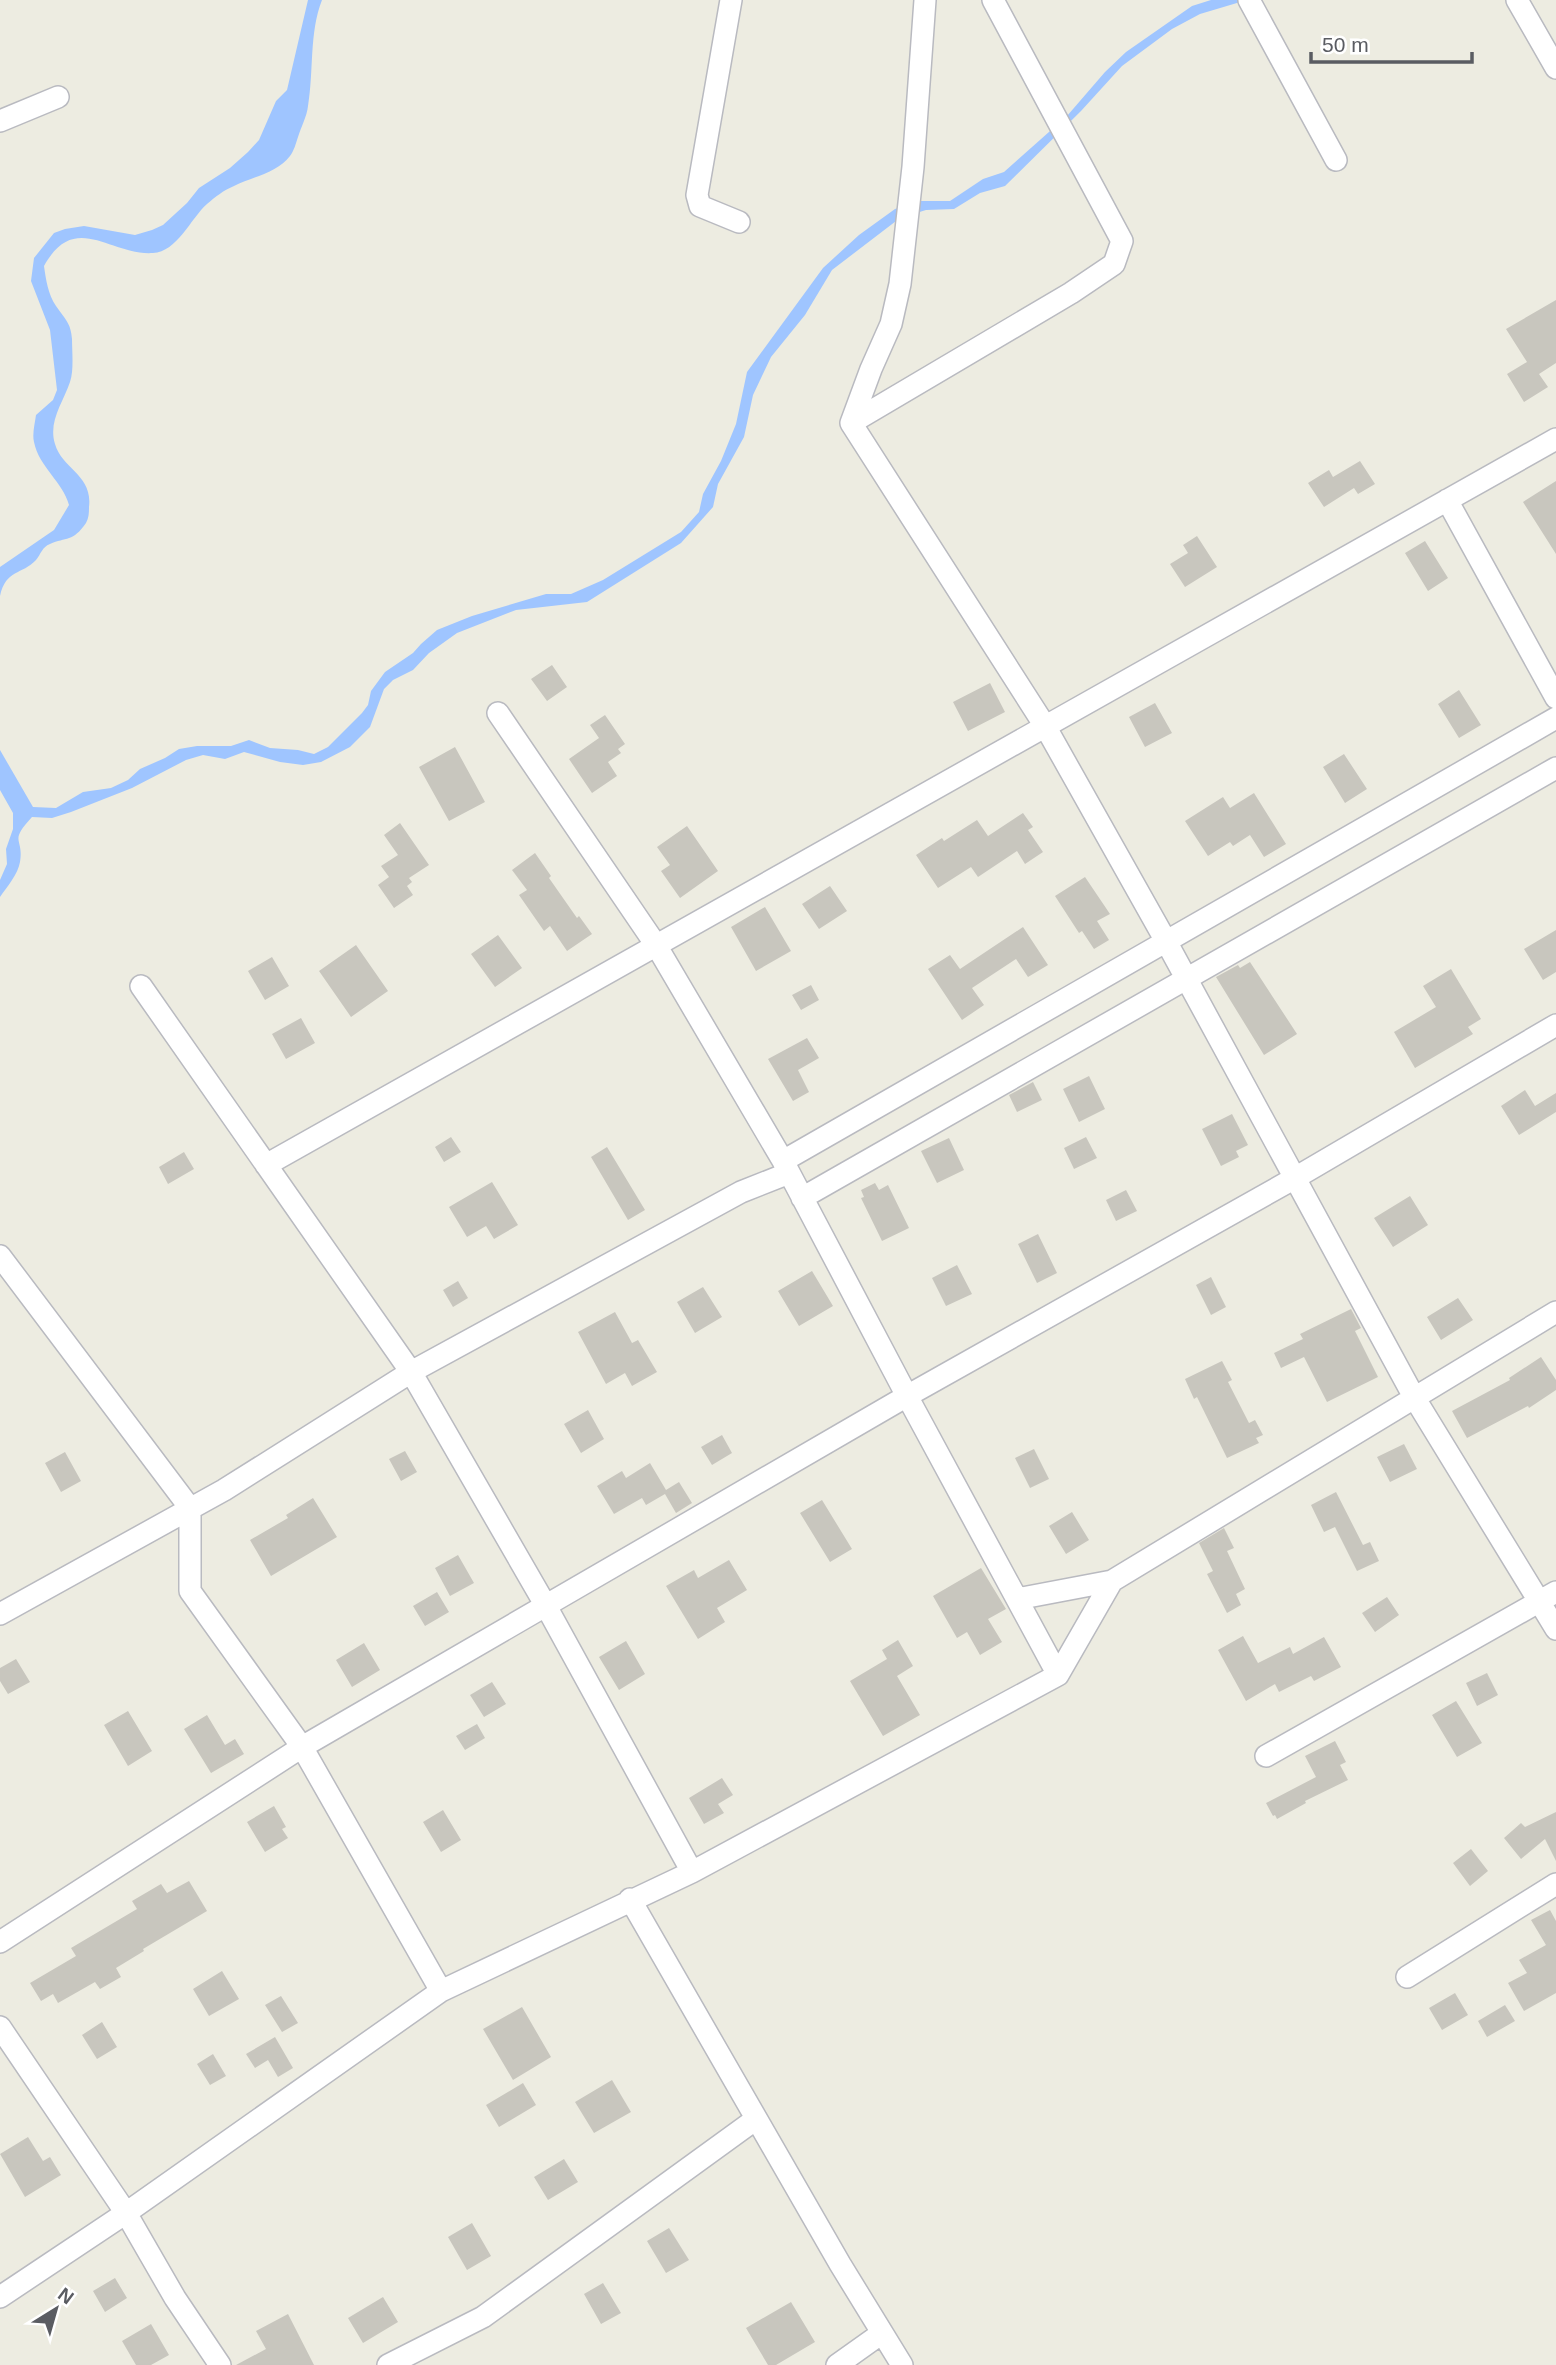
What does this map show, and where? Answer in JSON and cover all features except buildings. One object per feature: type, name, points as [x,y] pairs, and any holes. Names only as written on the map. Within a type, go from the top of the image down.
[{"type":"street","points":[[731,0],[697,195],[700,206],[738,222]]},
{"type":"street","points":[[851,422],[891,324],[900,284],[913,167],[925,0]]},
{"type":"street","points":[[851,422],[1071,293],[1114,264],[1122,241],[993,0]]},
{"type":"street","points":[[1250,0],[1336,160]]},
{"type":"street","points":[[1517,0],[1556,68]]},
{"type":"street","points":[[0,121],[58,97]]},
{"type":"street","points":[[851,422],[1045,726],[1167,943],[1414,1397],[1548,1597],[1556,1629]]},
{"type":"street","points":[[266,1165],[1556,439]]},
{"type":"street","points":[[1447,500],[1556,698]]},
{"type":"street","points":[[498,713],[656,945],[786,1167],[906,1396],[1058,1675]]},
{"type":"street","points":[[0,1614],[224,1490],[411,1372],[786,1167],[1556,718]]},
{"type":"street","points":[[802,1198],[1556,768]]},
{"type":"street","points":[[141,986],[411,1372],[546,1606],[692,1872]]},
{"type":"street","points":[[0,1942],[302,1747],[906,1396],[1295,1178],[1556,1025]]},
{"type":"street","points":[[0,1256],[190,1508],[190,1591],[302,1747],[441,1991]]},
{"type":"street","points":[[1017,1599],[1112,1581],[1556,1312]]},
{"type":"street","points":[[0,2297],[126,2213],[441,1991],[630,1899],[692,1872],[1058,1675],[1112,1581]]},
{"type":"street","points":[[1266,1756],[1548,1597]]},
{"type":"street","points":[[1406,1977],[1556,1884]]},
{"type":"street","points":[[630,1899],[902,2365]]},
{"type":"street","points":[[0,2027],[126,2213],[175,2298],[220,2365]]},
{"type":"street","points":[[388,2365],[483,2317],[756,2119]]},
{"type":"street","points":[[837,2365],[882,2333]]},
{"type":"water","points":[[308,0],[322,0],[313,39],[310,93],[294,149],[285,162],[216,196],[176,241],[162,251],[137,252],[81,238],[68,241],[56,249],[44,266],[51,297],[69,325],[72,339],[71,377],[57,412],[53,436],[59,453],[86,487],[89,515],[77,533],[47,545],[31,565],[10,577],[0,596],[0,567],[54,530],[69,505],[62,489],[41,459],[33,439],[36,415],[53,400],[57,390],[50,330],[31,281],[34,258],[54,233],[65,229],[84,226],[135,235],[163,225],[199,188],[230,168],[248,152],[259,140],[276,101],[287,90]]},
{"type":"water","points":[[1211,0],[1247,0],[1200,14],[1172,29],[1122,66],[1005,186],[980,193],[954,209],[926,210],[900,218],[832,270],[805,315],[771,357],[753,395],[744,437],[718,484],[713,507],[681,543],[587,602],[516,610],[457,633],[429,653],[413,670],[393,680],[384,689],[370,727],[350,747],[321,762],[303,765],[244,752],[225,759],[203,755],[186,760],[132,788],[71,812],[52,818],[32,817],[19,836],[19,867],[0,897],[0,880],[7,864],[6,849],[13,829],[13,813],[0,790],[0,750],[33,807],[56,808],[83,792],[111,788],[128,780],[140,769],[179,749],[231,746],[249,740],[270,748],[314,754],[328,747],[362,713],[368,705],[371,691],[385,672],[413,653],[437,630],[472,616],[546,594],[571,594],[603,580],[681,532],[699,512],[703,494],[721,461],[736,424],[747,372],[823,268],[859,235],[895,209],[920,201],[950,201],[983,179],[1004,172],[1067,116],[1126,52],[1192,6]]}]
